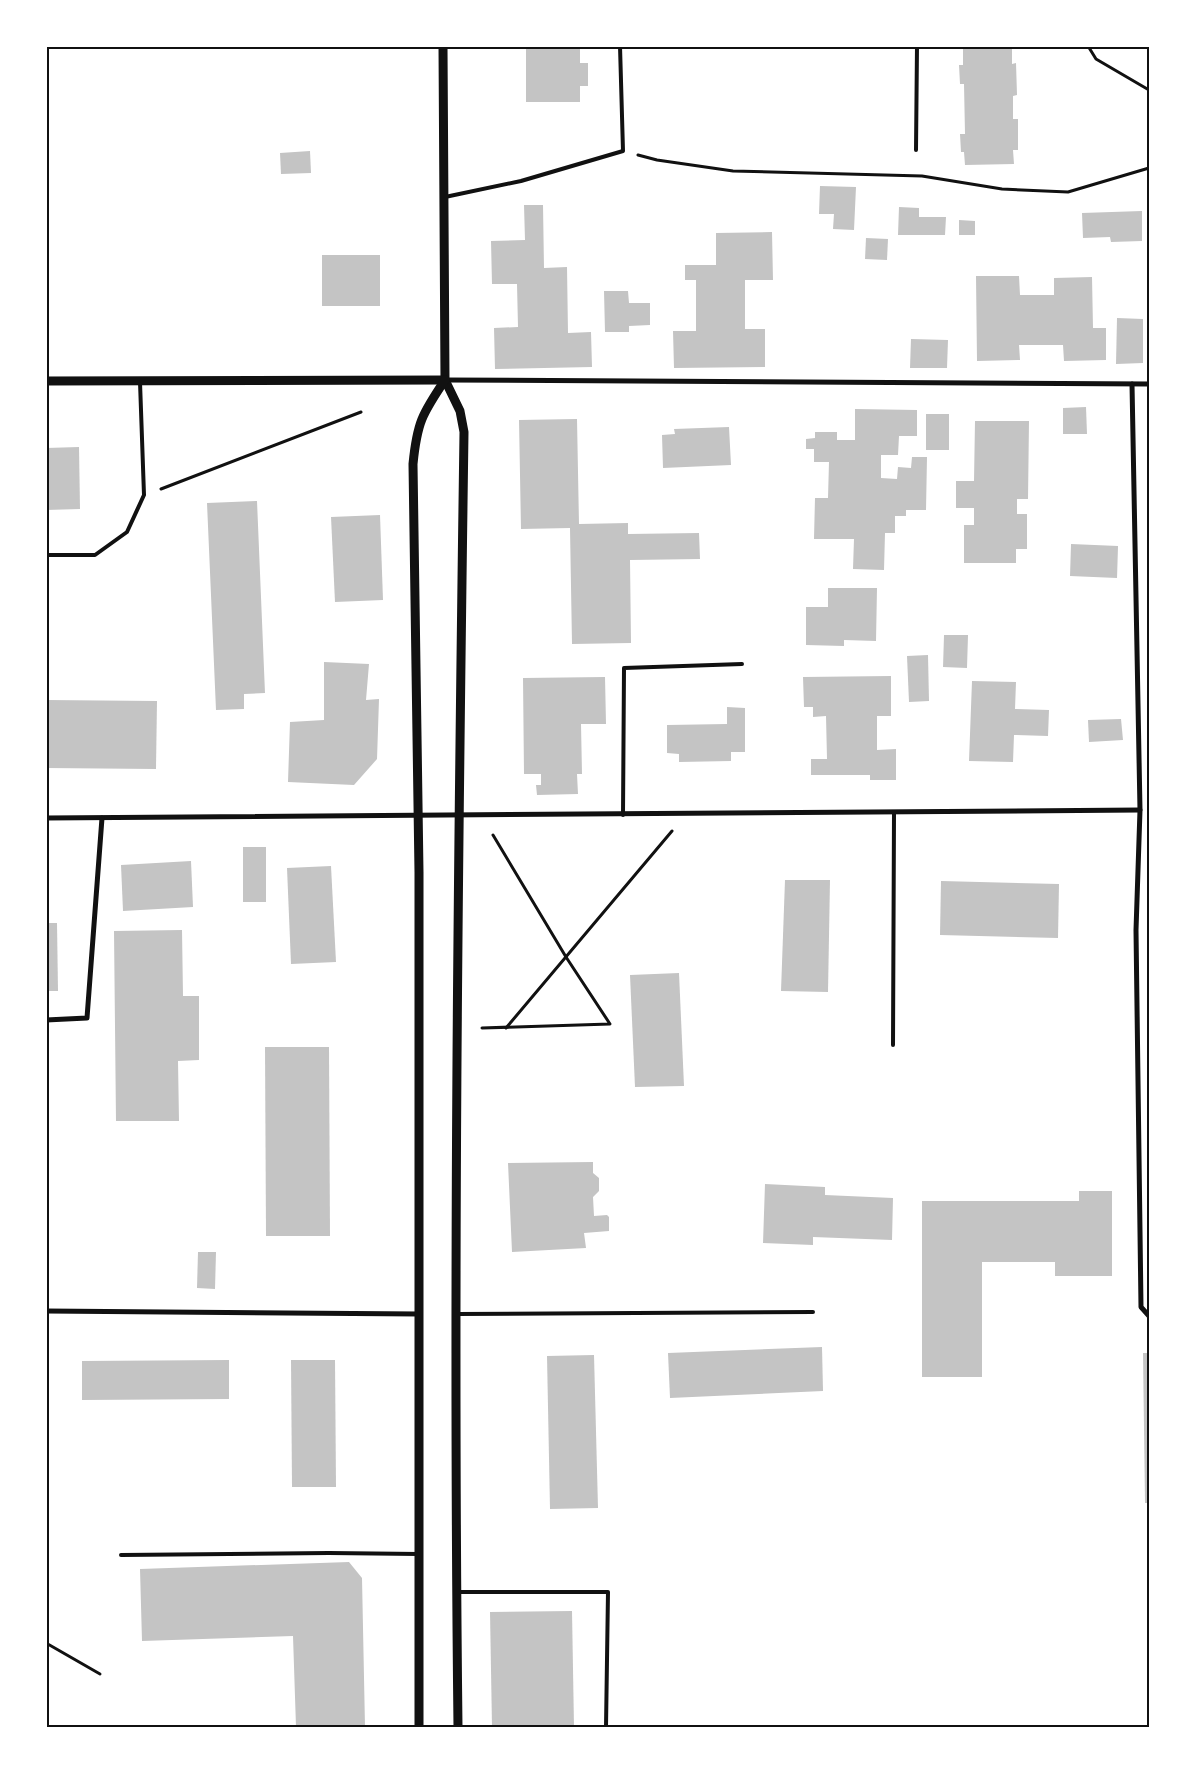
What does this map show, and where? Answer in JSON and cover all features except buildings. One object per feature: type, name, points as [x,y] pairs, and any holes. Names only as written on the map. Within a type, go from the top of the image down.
[{"type":"street","points":[[443,46],[445,380],[460,412],[464,432],[459,816],[456,1314],[458,1727]]},
{"type":"street","points":[[419,1727],[418,816],[413,464],[416,434],[424,411],[445,380]]},
{"type":"street","points":[[46,381],[445,380],[1149,384]]},
{"type":"street","points":[[1132,384],[1140,810],[1136,930],[1141,1307],[1149,1316]]},
{"type":"street","points":[[46,818],[1140,810]]},
{"type":"street","points":[[46,1020],[88,1018],[102,818]]},
{"type":"street","points":[[46,1311],[419,1314]]},
{"type":"lane","points":[[445,197],[521,181],[622,151],[620,46]]},
{"type":"lane","points":[[916,150],[917,46]]},
{"type":"lane","points":[[46,555],[95,555],[126,532],[144,495],[140,382]]},
{"type":"lane","points":[[623,815],[624,668],[742,664]]},
{"type":"lane","points":[[893,1045],[894,813]]},
{"type":"lane","points":[[456,1314],[813,1312]]},
{"type":"lane","points":[[121,1555],[329,1552],[419,1554]]},
{"type":"lane","points":[[456,1592],[608,1592],[606,1727]]},
{"type":"path","points":[[1088,46],[1096,59],[1149,90]]},
{"type":"path","points":[[622,151],[657,160],[733,171],[922,176],[1002,189],[1068,192],[1149,168]]},
{"type":"path","points":[[144,495],[361,412]]},
{"type":"path","points":[[506,1028],[673,830]]},
{"type":"path","points":[[482,1028],[610,1024],[566,957],[493,835]]},
{"type":"path","points":[[46,1644],[100,1674]]}]
